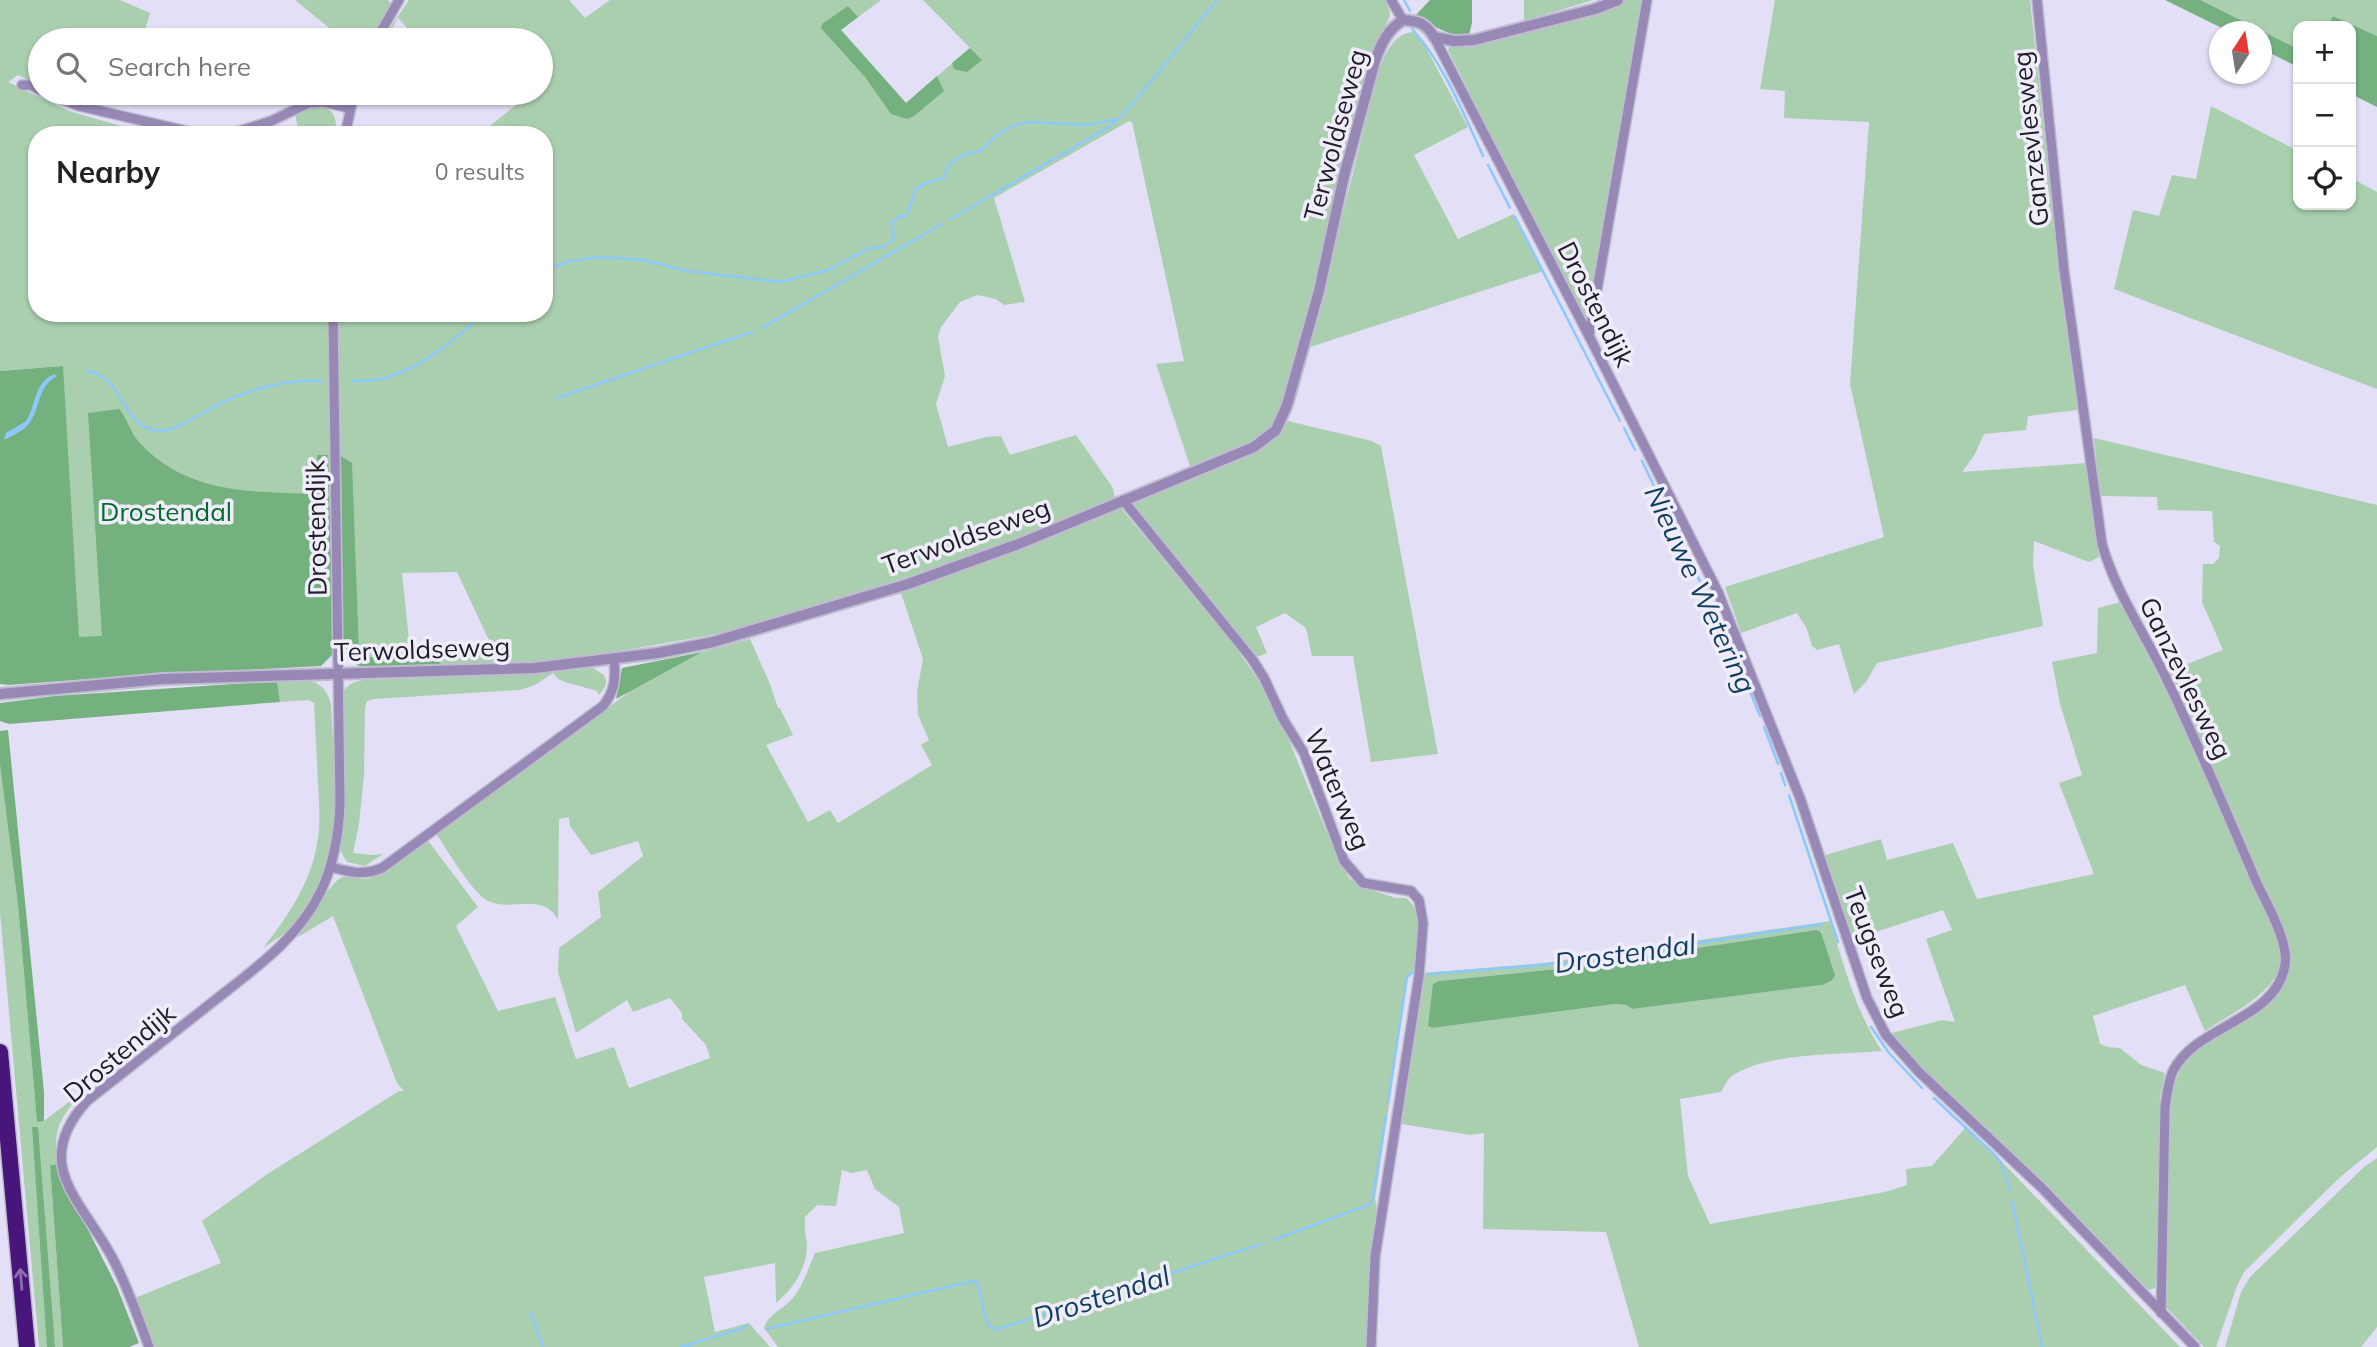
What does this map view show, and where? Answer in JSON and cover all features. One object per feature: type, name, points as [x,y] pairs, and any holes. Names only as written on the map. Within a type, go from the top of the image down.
[{"type":"highway","points":[[0,1052],[27,1347]]},
{"type":"street","points":[[383,28],[399,0]]},
{"type":"street","points":[[1391,0],[1408,20],[1426,25],[1434,37],[1454,41],[1474,40],[1595,9],[1618,0]]},
{"type":"street","points":[[1589,336],[1647,0]]},
{"type":"street","name":"Ganzevlesweg","points":[[2037,0],[2064,271],[2102,544],[2116,580],[2166,678],[2286,953],[2281,980],[2274,991],[2264,1002],[2192,1049],[2174,1071],[2168,1087],[2165,1107],[2161,1313]]},
{"type":"street","name":"Terwoldseweg","points":[[0,694],[163,679],[534,668],[614,660],[713,642],[897,587],[1021,543],[1254,447],[1276,430],[1287,405],[1319,291],[1344,176],[1375,61],[1387,35],[1408,20]]},
{"type":"street","name":"Drostendijk","points":[[1434,37],[1718,592]]},
{"type":"street","points":[[22,85],[28,85]]},
{"type":"street","points":[[76,105],[165,126]]},
{"type":"street","points":[[255,126],[305,105]]},
{"type":"street","points":[[336,105],[349,108]]},
{"type":"street","points":[[346,126],[350,105]]},
{"type":"street","name":"Drostendijk","points":[[149,1347],[112,1258],[69,1188],[60,1155],[68,1125],[87,1101],[259,965],[290,936],[321,892],[331,867],[340,816],[333,322]]},
{"type":"street","name":"Waterweg","points":[[1123,500],[1252,659],[1264,678],[1283,719],[1304,753],[1344,861],[1352,873],[1363,883],[1412,891],[1419,900],[1423,923],[1419,976],[1375,1256],[1371,1347]]},
{"type":"street","name":"Teugseweg","points":[[1718,592],[1800,799],[1867,998],[1886,1035],[1919,1072],[2042,1188],[2195,1347]]},
{"type":"street","points":[[331,867],[355,874],[369,874],[382,868],[603,706],[611,696],[615,684],[614,660]]},
{"type":"green space","points":[[0,0],[120,0],[150,13],[146,28],[28,28],[28,80],[18,75],[8,82],[28,92],[28,105],[56,105],[121,126],[28,126],[28,322],[553,322],[553,126],[490,126],[516,105],[553,105],[553,28],[407,28],[398,18],[390,28],[409,0],[569,0],[585,18],[610,0],[881,0],[841,30],[906,103],[970,48],[923,0],[1385,0],[1389,10],[1390,16],[1367,66],[1331,209],[1315,286],[1284,400],[1272,429],[1253,443],[1191,469],[1156,364],[1184,361],[1132,122],[1129,121],[994,198],[1025,302],[1004,305],[996,299],[977,295],[960,302],[941,327],[938,337],[945,376],[936,404],[948,447],[1001,436],[1010,455],[1076,435],[1113,488],[1115,500],[934,571],[752,626],[591,656],[526,664],[443,667],[369,657],[363,654],[359,647],[354,520],[330,519],[115,676],[0,684],[0,372],[63,366],[0,371]],"holes":[[[457,572],[493,649],[410,650],[402,573]]]},
{"type":"green space","points":[[295,0],[388,0],[391,4],[378,28],[329,28]]},
{"type":"green space","points":[[1430,0],[1472,0],[1469,35],[1448,33],[1416,15]]},
{"type":"green space","points":[[1524,0],[1593,0],[1524,21]]},
{"type":"green space","points":[[1625,0],[1642,0],[1586,326],[1448,50],[1450,45],[1605,10]]},
{"type":"green space","points":[[1775,0],[2030,0],[2061,292],[2078,410],[2028,416],[2026,430],[1984,434],[1974,456],[1962,472],[2086,463],[2099,557],[2089,562],[2034,541],[2033,566],[2043,626],[1877,663],[1866,682],[1854,694],[1839,644],[1817,650],[1812,646],[1807,629],[1797,613],[1741,633],[1725,587],[1884,537],[1850,384],[1869,122],[1784,118],[1785,91],[1760,89]]},
{"type":"green space","points":[[2165,0],[2201,0],[2243,21],[2209,22]]},
{"type":"green space","points":[[2202,0],[2377,0],[2377,36],[2356,26],[2356,21],[2344,21],[2333,16],[2330,21],[2293,21],[2293,46],[2272,36],[2272,21],[2243,21]]},
{"type":"green space","points":[[848,6],[858,17],[841,30],[906,103],[937,76],[944,91],[914,116],[907,119],[891,114],[865,77],[821,28],[822,24]]},
{"type":"green space","points":[[2333,16],[2344,21],[2330,21]]},
{"type":"green space","points":[[2356,26],[2377,36],[2377,107],[2356,96]]},
{"type":"green space","points":[[1412,32],[1425,46],[1468,127],[1414,155],[1458,239],[1514,214],[1544,271],[1310,347],[1378,72],[1394,41]]},
{"type":"green space","points":[[2272,36],[2293,46],[2293,64],[2272,54]]},
{"type":"green space","points":[[970,48],[982,60],[967,72],[954,69],[952,63]]},
{"type":"green space","points":[[316,105],[334,115],[336,126],[297,126],[295,112]]},
{"type":"green space","points":[[2211,106],[2293,148],[2293,210],[2356,210],[2356,181],[2377,192],[2377,389],[2114,289],[2133,210],[2159,216],[2172,175],[2196,179]]},
{"type":"green space","points":[[63,366],[79,637],[102,636],[88,413],[119,409],[139,442],[157,459],[177,472],[221,487],[317,494],[317,455],[328,455],[334,649],[333,654],[321,666],[0,684],[0,371]]},
{"type":"green space","points":[[1288,421],[1372,441],[1381,446],[1438,754],[1371,762],[1353,656],[1312,656],[1306,628],[1285,613],[1256,627],[1267,653],[1254,658],[1131,503],[1256,451],[1275,437]]},
{"type":"green space","points":[[2094,438],[2377,505],[2377,1147],[2338,1179],[2244,1272],[2216,1347],[2204,1347],[2167,1308],[2169,1119],[2172,1097],[2175,1083],[2185,1063],[2215,1038],[2252,1016],[2280,989],[2288,972],[2289,951],[2242,833],[2167,672],[2223,650],[2202,602],[2203,564],[2213,564],[2219,558],[2220,546],[2214,542],[2212,511],[2158,510],[2157,497],[2100,496]]},
{"type":"green space","points":[[341,456],[352,463],[359,647],[363,654],[369,657],[436,658],[443,667],[368,668],[352,662],[345,653]]},
{"type":"green space","points":[[1121,508],[1233,644],[1257,678],[1286,733],[1334,850],[1349,878],[1364,888],[1396,898],[1406,898],[1416,912],[1418,931],[1414,970],[1408,975],[1375,1199],[1377,1209],[1370,1273],[1367,1347],[778,1347],[764,1328],[772,1316],[795,1295],[815,1253],[904,1233],[899,1207],[875,1189],[867,1170],[852,1173],[842,1170],[836,1206],[817,1205],[805,1217],[805,1262],[793,1285],[776,1303],[775,1263],[704,1277],[715,1332],[749,1323],[770,1347],[153,1347],[135,1298],[221,1263],[202,1221],[266,1175],[399,1091],[404,1091],[397,1083],[333,916],[298,937],[338,880],[343,877],[371,878],[425,840],[478,907],[456,926],[498,1011],[555,997],[576,1059],[614,1047],[629,1088],[710,1058],[706,1045],[682,1019],[682,1013],[670,998],[633,1012],[627,1000],[576,1033],[558,972],[559,948],[601,917],[598,892],[643,856],[638,841],[591,855],[570,826],[569,817],[559,819],[558,920],[544,907],[488,901],[467,880],[435,832],[635,688],[702,652],[750,639],[778,708],[793,735],[766,745],[808,822],[830,810],[838,823],[932,765],[921,745],[929,740],[918,715],[917,692],[923,659],[900,590]]},
{"type":"green space","points":[[2121,602],[2190,739],[2276,936],[2281,958],[2278,970],[2263,992],[2205,1031],[2185,985],[2093,1016],[2100,1044],[2120,1048],[2141,1065],[2165,1073],[2160,1097],[2157,1278],[2155,1288],[2149,1290],[1912,1060],[1892,1037],[1892,1033],[1942,1020],[1955,1022],[1926,939],[1952,930],[1943,910],[1851,940],[1825,855],[1881,839],[1887,860],[1953,843],[1977,899],[2094,874],[2059,783],[2082,775],[2060,704],[2052,662],[2097,653],[2098,608]]},
{"type":"green space","points":[[702,652],[616,699],[622,668]]},
{"type":"green space","points":[[593,668],[604,675],[606,681],[599,695],[597,691],[558,679],[553,673],[535,685],[520,690],[367,701],[364,775],[353,853],[383,854],[365,866],[347,862],[340,850],[344,826],[341,699],[349,685],[364,680],[535,674]]},
{"type":"green space","points":[[277,681],[310,681],[323,688],[327,694],[331,704],[334,812],[332,839],[317,890],[300,919],[263,948],[304,886],[314,858],[319,829],[314,703],[309,700],[280,702]]},
{"type":"green space","points":[[277,681],[280,702],[9,724],[0,721],[0,703],[55,696]]},
{"type":"green space","points":[[8,730],[44,1092],[44,1121],[37,1122],[18,905],[0,765],[0,731]]},
{"type":"green space","points":[[0,765],[18,905],[37,1121],[44,1121],[83,1091],[63,1117],[56,1142],[58,1165],[50,1165],[63,1347],[55,1347],[32,1127],[47,1328],[47,1347],[39,1347],[0,912]]},
{"type":"green space","points":[[1830,921],[1858,1005],[1882,1051],[1805,1056],[1766,1062],[1733,1075],[1721,1092],[1680,1099],[1688,1176],[1710,1224],[1885,1192],[1907,1185],[1906,1169],[1932,1166],[1965,1128],[2005,1165],[2180,1347],[1639,1347],[1606,1232],[1483,1229],[1484,1133],[1470,1135],[1402,1124],[1423,973],[1544,963]],"holes":[[[1816,930],[1822,932],[1822,985],[1632,1009],[1626,1005],[1615,1004],[1432,1028],[1428,1026],[1439,981],[1557,969]]]},
{"type":"green space","points":[[1816,930],[1821,932],[1835,976],[1822,985],[1632,1009],[1626,1005],[1615,1004],[1432,1028],[1428,1026],[1433,984],[1439,981],[1557,969]]},
{"type":"green space","points":[[32,1127],[38,1127],[55,1347],[47,1347]]},
{"type":"green space","points":[[2377,1158],[2377,1327],[2361,1347],[2225,1347],[2241,1292],[2250,1277],[2364,1167]]},
{"type":"green space","points":[[50,1165],[58,1165],[117,1287],[139,1343],[129,1347],[63,1347]]},
{"type":"water","points":[[54,374],[57,376],[44,390],[30,423],[4,439],[6,433],[26,421],[42,383]]},
{"type":"waterway","points":[[951,219],[1112,125],[1136,100],[1217,0]]},
{"type":"waterway","name":"Nieuwe Wetering","points":[[1404,0],[1410,11]]},
{"type":"waterway","name":"Nieuwe Wetering","points":[[1412,29],[1443,73],[1483,156]]},
{"type":"waterway","points":[[553,267],[599,257],[643,260],[687,271],[780,282],[829,270],[869,248],[890,243],[894,236],[891,223],[898,217],[906,216],[920,186],[944,178],[949,165],[955,160],[962,155],[980,151],[1000,133],[1015,125],[1030,122],[1088,125],[1118,119]]},
{"type":"waterway","name":"Nieuwe Wetering","points":[[1488,165],[1510,208]]},
{"type":"waterway","name":"Nieuwe Wetering","points":[[1515,217],[1620,421]]},
{"type":"waterway","points":[[762,328],[942,224]]},
{"type":"waterway","points":[[352,381],[380,379],[409,369],[449,343],[474,322]]},
{"type":"waterway","points":[[556,398],[752,332]]},
{"type":"waterway","points":[[86,371],[100,375],[110,383],[140,424],[152,430],[167,430],[178,426],[215,406],[254,390],[295,382],[323,381]]},
{"type":"waterway","name":"Nieuwe Wetering","points":[[1624,428],[1635,450]]},
{"type":"waterway","name":"Nieuwe Wetering","points":[[1642,461],[1735,654],[1760,716]]},
{"type":"waterway","name":"Nieuwe Wetering","points":[[1764,727],[1778,764]]},
{"type":"waterway","name":"Nieuwe Wetering","points":[[1781,773],[1785,785]]},
{"type":"waterway","name":"Nieuwe Wetering","points":[[1789,795],[1838,942]]},
{"type":"waterway","name":"Drostendal","points":[[1428,974],[1565,963],[1822,924]]},
{"type":"waterway","name":"Drostendal","points":[[1388,1103],[1407,977],[1413,972]]},
{"type":"waterway","name":"Nieuwe Wetering","points":[[1871,1027],[1889,1053],[1922,1088]]},
{"type":"waterway","name":"Nieuwe Wetering","points":[[1934,1098],[1995,1155],[2002,1164],[2010,1190]]},
{"type":"waterway","name":"Drostendal","points":[[1273,1240],[1372,1202],[1386,1116]]},
{"type":"waterway","name":"Nieuwe Wetering","points":[[2012,1200],[2042,1347]]},
{"type":"waterway","name":"Drostendal","points":[[766,1329],[973,1281],[977,1282],[988,1325],[994,1329],[1001,1328],[1261,1244]]},
{"type":"waterway","name":"Drostendal","points":[[531,1313],[543,1347]]},
{"type":"waterway","name":"Drostendal","points":[[681,1347],[746,1327]]}]
